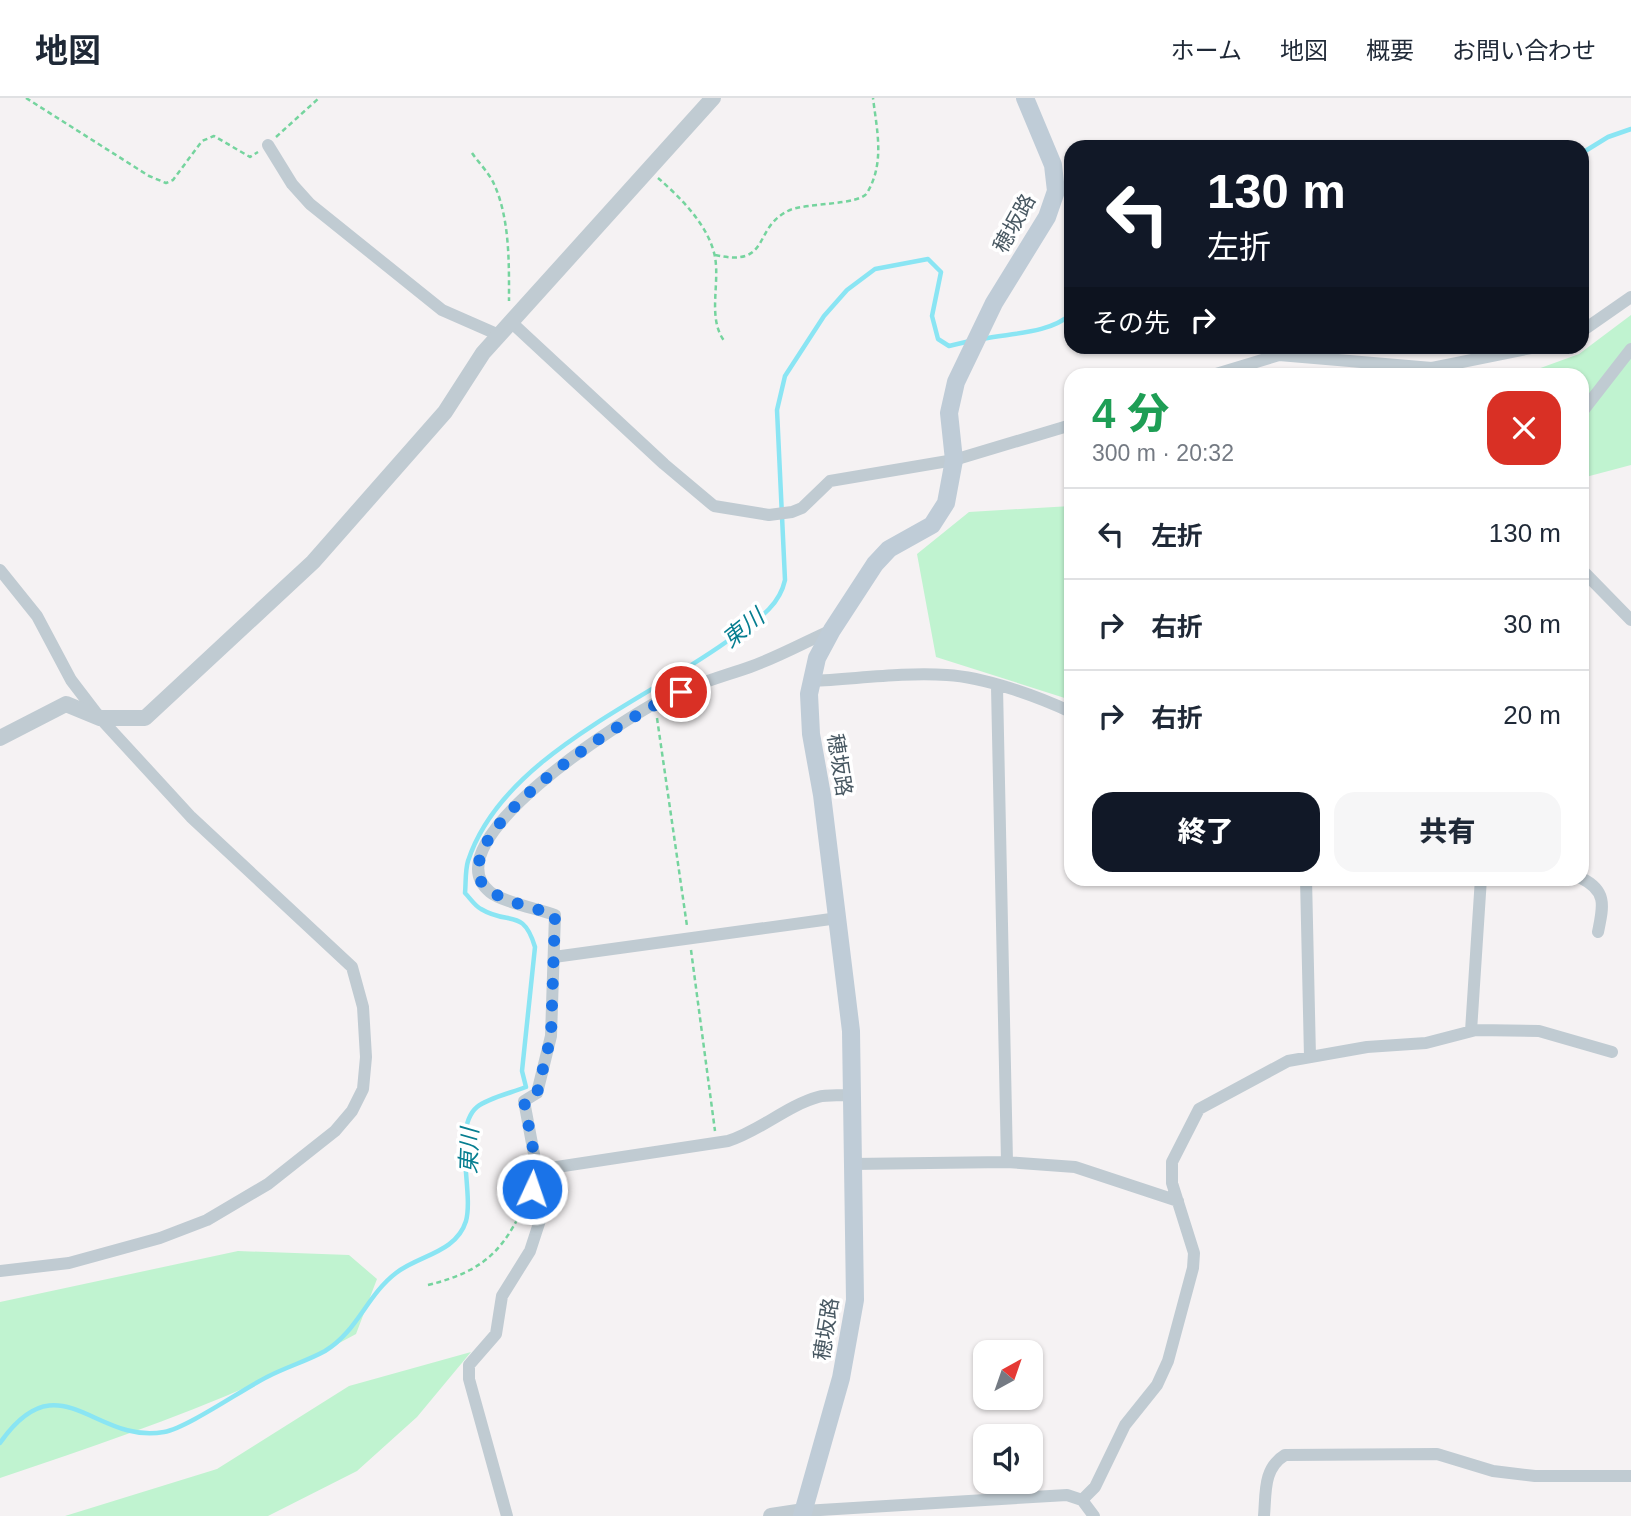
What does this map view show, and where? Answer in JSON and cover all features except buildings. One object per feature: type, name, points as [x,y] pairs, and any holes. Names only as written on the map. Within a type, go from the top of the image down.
[{"type":"main road","name":"穂坂路","points":[[803,1513],[841,1378],[855,1300],[851,1031],[838,918],[811,734],[809,694],[817,658],[875,564],[889,549],[932,525],[946,503],[954,460],[949,413],[956,382],[977,336],[1047,217],[1056,191],[1053,165],[1025,98]]},
{"type":"street","points":[[0,738],[66,704],[100,718],[145,718],[313,562],[445,412],[483,353],[712,98]]},
{"type":"street","points":[[268,145],[292,184],[310,204],[443,310],[499,335]]},
{"type":"street","points":[[1589,326],[1631,297]]},
{"type":"street","points":[[513,319],[664,464],[714,506],[769,515],[792,512],[803,508],[830,481],[954,460],[1064,427]]},
{"type":"street","points":[[1589,405],[1631,349]]},
{"type":"street","points":[[1236,368],[1279,355],[1432,368],[1501,354]]},
{"type":"street","points":[[0,570],[37,616],[71,680],[100,718],[191,817],[352,967],[363,1007],[366,1057],[363,1088],[352,1111],[326,1140],[268,1184],[207,1220],[160,1238],[69,1263],[0,1271]]},
{"type":"street","points":[[1589,577],[1631,620]]},
{"type":"street","points":[[508,1516],[469,1379],[469,1365],[496,1334],[502,1296],[530,1251],[545,1205],[541,1169],[524,1101],[537,1093],[551,1036],[555,915],[491,893],[481,880],[478,859],[498,826],[519,802],[588,747],[664,699],[752,666],[832,630]]},
{"type":"street","points":[[812,681],[947,675],[998,687],[1064,709]]},
{"type":"street","points":[[998,687],[1007,1162]]},
{"type":"street","points":[[1589,883],[1600,890],[1604,902],[1598,932]]},
{"type":"street","points":[[1306,886],[1310,1057]]},
{"type":"street","points":[[1471,1031],[1481,886]]},
{"type":"street","points":[[554,957],[838,918]]},
{"type":"street","points":[[1082,1500],[1095,1487],[1125,1425],[1157,1385],[1168,1362],[1193,1268],[1194,1253],[1172,1183],[1172,1162],[1199,1109],[1288,1061],[1426,1042],[1471,1031],[1539,1031],[1612,1052]]},
{"type":"street","points":[[541,1169],[728,1141],[744,1136],[821,1096],[851,1095]]},
{"type":"street","points":[[852,1164],[1007,1162],[1074,1167],[1178,1201]]},
{"type":"street","points":[[1264,1516],[1268,1472],[1274,1461],[1285,1455],[1437,1454],[1493,1471],[1535,1476],[1631,1476]]},
{"type":"street","points":[[771,1516],[1067,1495],[1082,1500],[1094,1516]]},
{"type":"path","points":[[26,98],[149,176],[166,183],[173,180],[202,141],[214,136],[250,157],[268,145],[319,98]]},
{"type":"path","points":[[715,255],[740,259],[750,256],[761,239],[790,210],[826,202],[859,200],[866,195],[880,153],[873,98]]},
{"type":"path","points":[[472,153],[493,182],[501,203],[507,246],[509,301],[513,319]]},
{"type":"path","points":[[648,169],[694,215],[715,255],[716,324],[717,332],[724,342]]},
{"type":"path","points":[[428,1285],[458,1278],[492,1255],[525,1206],[541,1169]]},
{"type":"green space","points":[[1631,315],[1631,465],[1589,476],[1589,368],[1540,368],[1579,354],[1589,354],[1589,346]]},
{"type":"green space","points":[[1064,506],[1064,698],[936,657],[917,554],[969,512]]},
{"type":"green space","points":[[238,1251],[349,1255],[377,1279],[356,1334],[226,1396],[136,1431],[0,1478],[0,1302]]},
{"type":"green space","points":[[471,1352],[417,1417],[357,1471],[268,1516],[65,1516],[217,1469],[349,1386]]},
{"type":"waterway","name":"東川","points":[[1589,149],[1608,137],[1631,129]]},
{"type":"waterway","name":"東川","points":[[0,1443],[21,1419],[41,1407],[60,1406],[78,1410],[140,1433],[174,1429],[267,1377],[325,1351],[346,1334],[377,1292],[396,1273],[446,1247],[454,1240],[466,1221],[468,1209],[465,1145],[470,1117],[477,1107],[493,1098],[526,1087],[522,1071],[535,947],[520,922],[481,909],[465,893],[468,861],[486,823],[512,790],[545,760],[582,732],[733,637],[772,606],[785,580],[777,410],[785,376],[824,316],[847,290],[875,269],[928,259],[941,272],[932,316],[938,339],[949,346],[970,341]]},
{"type":"waterway","name":"東川","points":[[982,339],[1029,332],[1052,326],[1064,319]]},
{"type":"route","points":[[532,1189],[537,1170],[524,1101],[537,1093],[551,1036],[555,915],[491,893],[481,880],[478,859],[498,826],[537,784],[588,747],[664,699],[681,692]]}]
